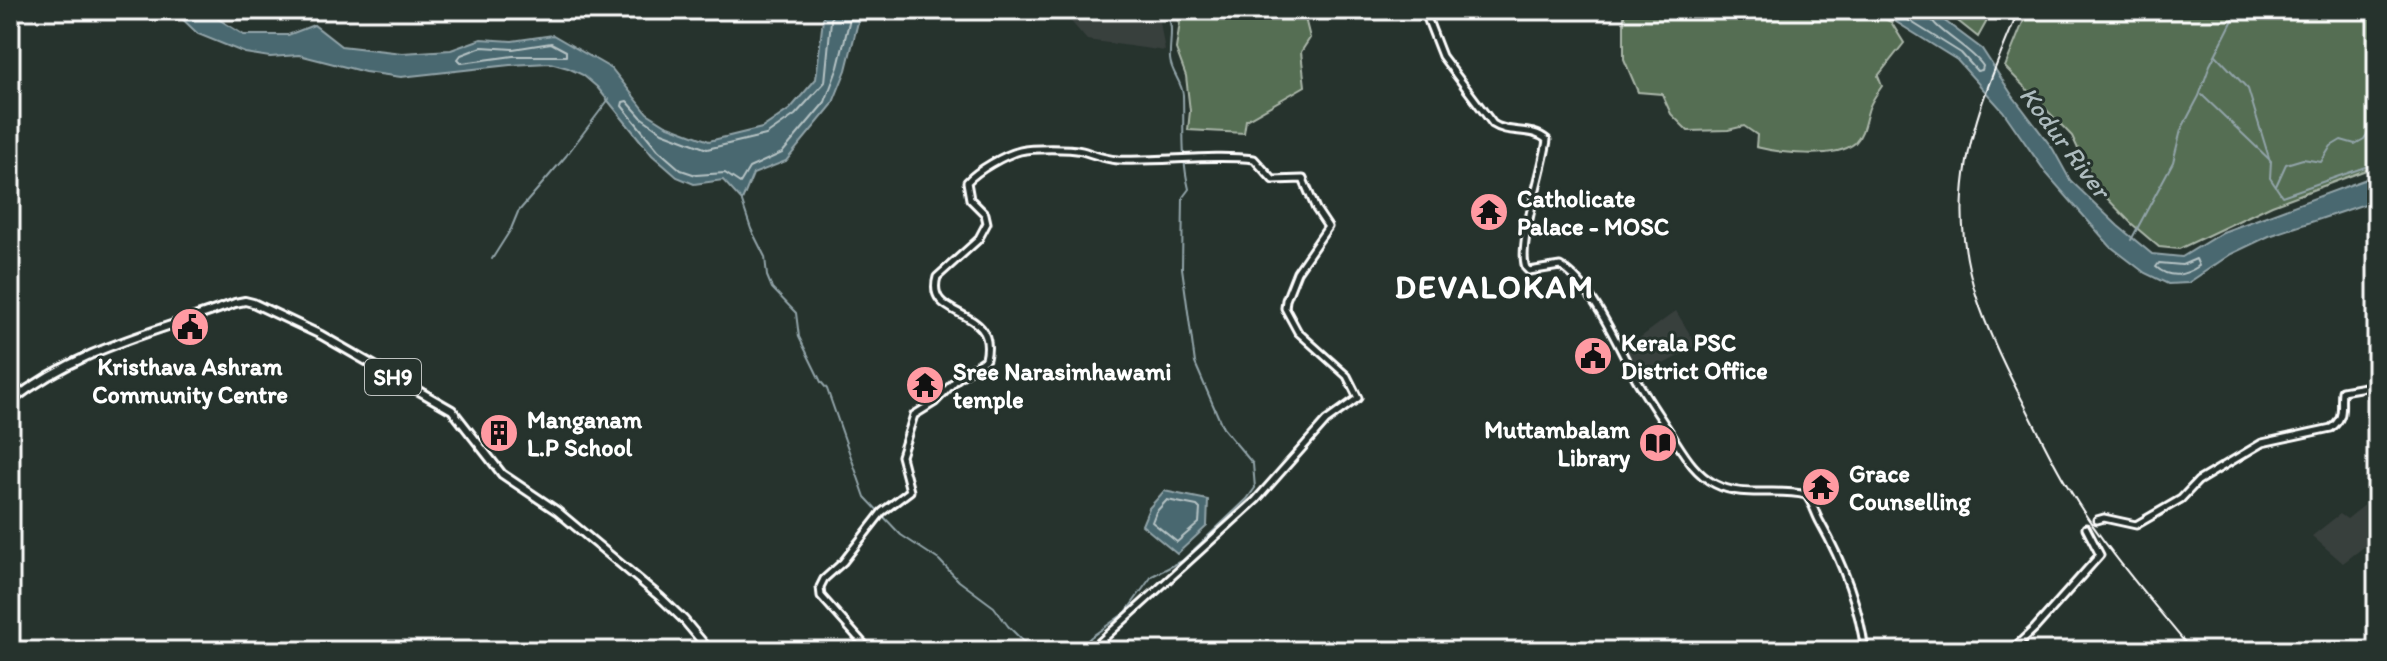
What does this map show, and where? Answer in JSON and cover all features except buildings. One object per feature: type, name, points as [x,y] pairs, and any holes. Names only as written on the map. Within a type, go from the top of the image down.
[{"type":"main road","name":"SH9","points":[[10,402],[30,386],[70,364],[131,337],[235,303],[253,303],[321,335],[452,410],[502,474],[557,511],[660,597],[695,631],[710,651]]},
{"type":"street","points":[[1424,10],[1442,56],[1493,124],[1500,129],[1531,131],[1547,140],[1544,166],[1524,245],[1526,268],[1529,271],[1560,266],[1575,279],[1607,323],[1637,381],[1699,473],[1716,485],[1734,491],[1787,490],[1806,495],[1830,537],[1846,578],[1865,651]]},
{"type":"street","points":[[870,651],[821,596],[820,587],[880,515],[910,491],[901,456],[914,415],[935,402],[957,379],[986,359],[988,347],[980,328],[968,316],[947,308],[941,302],[935,285],[937,277],[980,237],[987,223],[985,214],[967,193],[966,186],[970,179],[1023,150],[1080,151],[1105,159],[1254,159],[1273,180],[1303,179],[1328,227],[1297,272],[1285,308],[1298,332],[1347,376],[1358,398],[1326,421],[1256,500],[1090,651]]},
{"type":"street","points":[[2097,520],[2104,518],[2136,525],[2181,499],[2198,481],[2236,456],[2262,443],[2331,428],[2340,421],[2343,411],[2342,391],[2377,385]]},
{"type":"street","points":[[2001,651],[2017,645],[2035,628],[2100,555],[2086,528]]},
{"type":"shaded area","points":[[1061,10],[1158,10],[1165,51],[1087,40]]},
{"type":"shaded area","points":[[1676,311],[1697,346],[1639,377],[1622,351]]},
{"type":"shaded area","points":[[2366,504],[2377,508],[2377,537],[2343,563],[2312,536],[2340,514],[2347,519]]},
{"type":"green space","points":[[1172,10],[1303,10],[1310,38],[1301,52],[1305,86],[1246,120],[1244,133],[1188,130],[1190,111],[1186,76],[1176,49],[1180,22]]},
{"type":"green space","points":[[1627,10],[1867,10],[1891,22],[1904,43],[1878,76],[1882,86],[1870,105],[1855,143],[1834,152],[1807,154],[1778,151],[1756,147],[1757,135],[1744,126],[1728,130],[1688,131],[1671,114],[1662,94],[1638,92],[1624,59],[1624,15]]},
{"type":"green space","points":[[1944,10],[1993,10],[1978,37]]},
{"type":"green space","points":[[2028,10],[2377,10],[2377,166],[2272,205],[2179,249],[2159,247],[2096,187],[2072,136],[2005,67]]},
{"type":"water","points":[[173,10],[204,10],[244,35],[288,35],[314,25],[341,46],[402,53],[451,50],[481,39],[512,41],[553,35],[612,69],[647,113],[666,125],[709,141],[762,128],[790,109],[816,79],[824,10],[861,10],[846,70],[832,105],[786,161],[753,174],[742,201],[723,180],[694,184],[677,177],[652,155],[597,87],[568,68],[550,63],[510,65],[401,77],[365,72],[299,55],[270,57],[245,53],[198,34]]},
{"type":"water","points":[[1877,10],[1930,10],[1982,49],[2053,149],[2070,180],[2152,254],[2182,257],[2223,232],[2377,175],[2377,200],[2269,236],[2231,254],[2188,283],[2168,284],[2145,273],[2110,246],[2046,173],[2003,111],[1957,60]]},
{"type":"water","points":[[1164,491],[1208,500],[1207,526],[1177,554],[1142,525],[1149,508]]},
{"type":"waterway","points":[[1077,651],[1126,612],[1152,576],[1182,561],[1255,488],[1253,464],[1223,428],[1195,363],[1182,268],[1183,197],[1189,189],[1184,153],[1183,95],[1171,64],[1171,29],[1166,10]]},
{"type":"waterway","points":[[2131,240],[2173,162],[2181,130],[2238,10]]},
{"type":"waterway","points":[[2216,55],[2248,89],[2270,161]]},
{"type":"waterway","points":[[2202,95],[2271,161],[2270,178],[2282,196],[2371,165],[2377,155]]},
{"type":"waterway","points":[[492,259],[518,212],[609,99]]},
{"type":"waterway","points":[[2276,186],[2286,164],[2303,159],[2321,162],[2331,146],[2341,140],[2355,144],[2377,124]]},
{"type":"waterway","points":[[742,202],[765,257],[772,288],[796,313],[799,337],[827,389],[865,497],[901,535],[939,560],[959,581],[994,607],[1033,651]]},
{"type":"railway","points":[[2019,10],[1983,100],[1970,147],[1963,195],[1965,248],[1970,274],[1996,348],[2061,476],[2111,550],[2192,651]]},
{"type":"place","name":"Catholicate Palace - MOSC","points":[[1489,212]]},
{"type":"place","name":"Kristhava Ashram Community Centre","points":[[190,327]]},
{"type":"place","name":"Kerala PSC District Office","points":[[1593,356]]},
{"type":"place","name":"Sree Narasimhawami temple","points":[[925,385]]},
{"type":"place","name":"Manganam L.P School","points":[[499,433]]},
{"type":"place","name":"Muttambalam Library","points":[[1658,443]]},
{"type":"place","name":"Grace Counselling","points":[[1821,487]]},
{"type":"district","name":"DEVALOKAM","points":[[1495,287]]},
{"type":"water label","name":"Kodur River","points":[[2065,142]]}]
